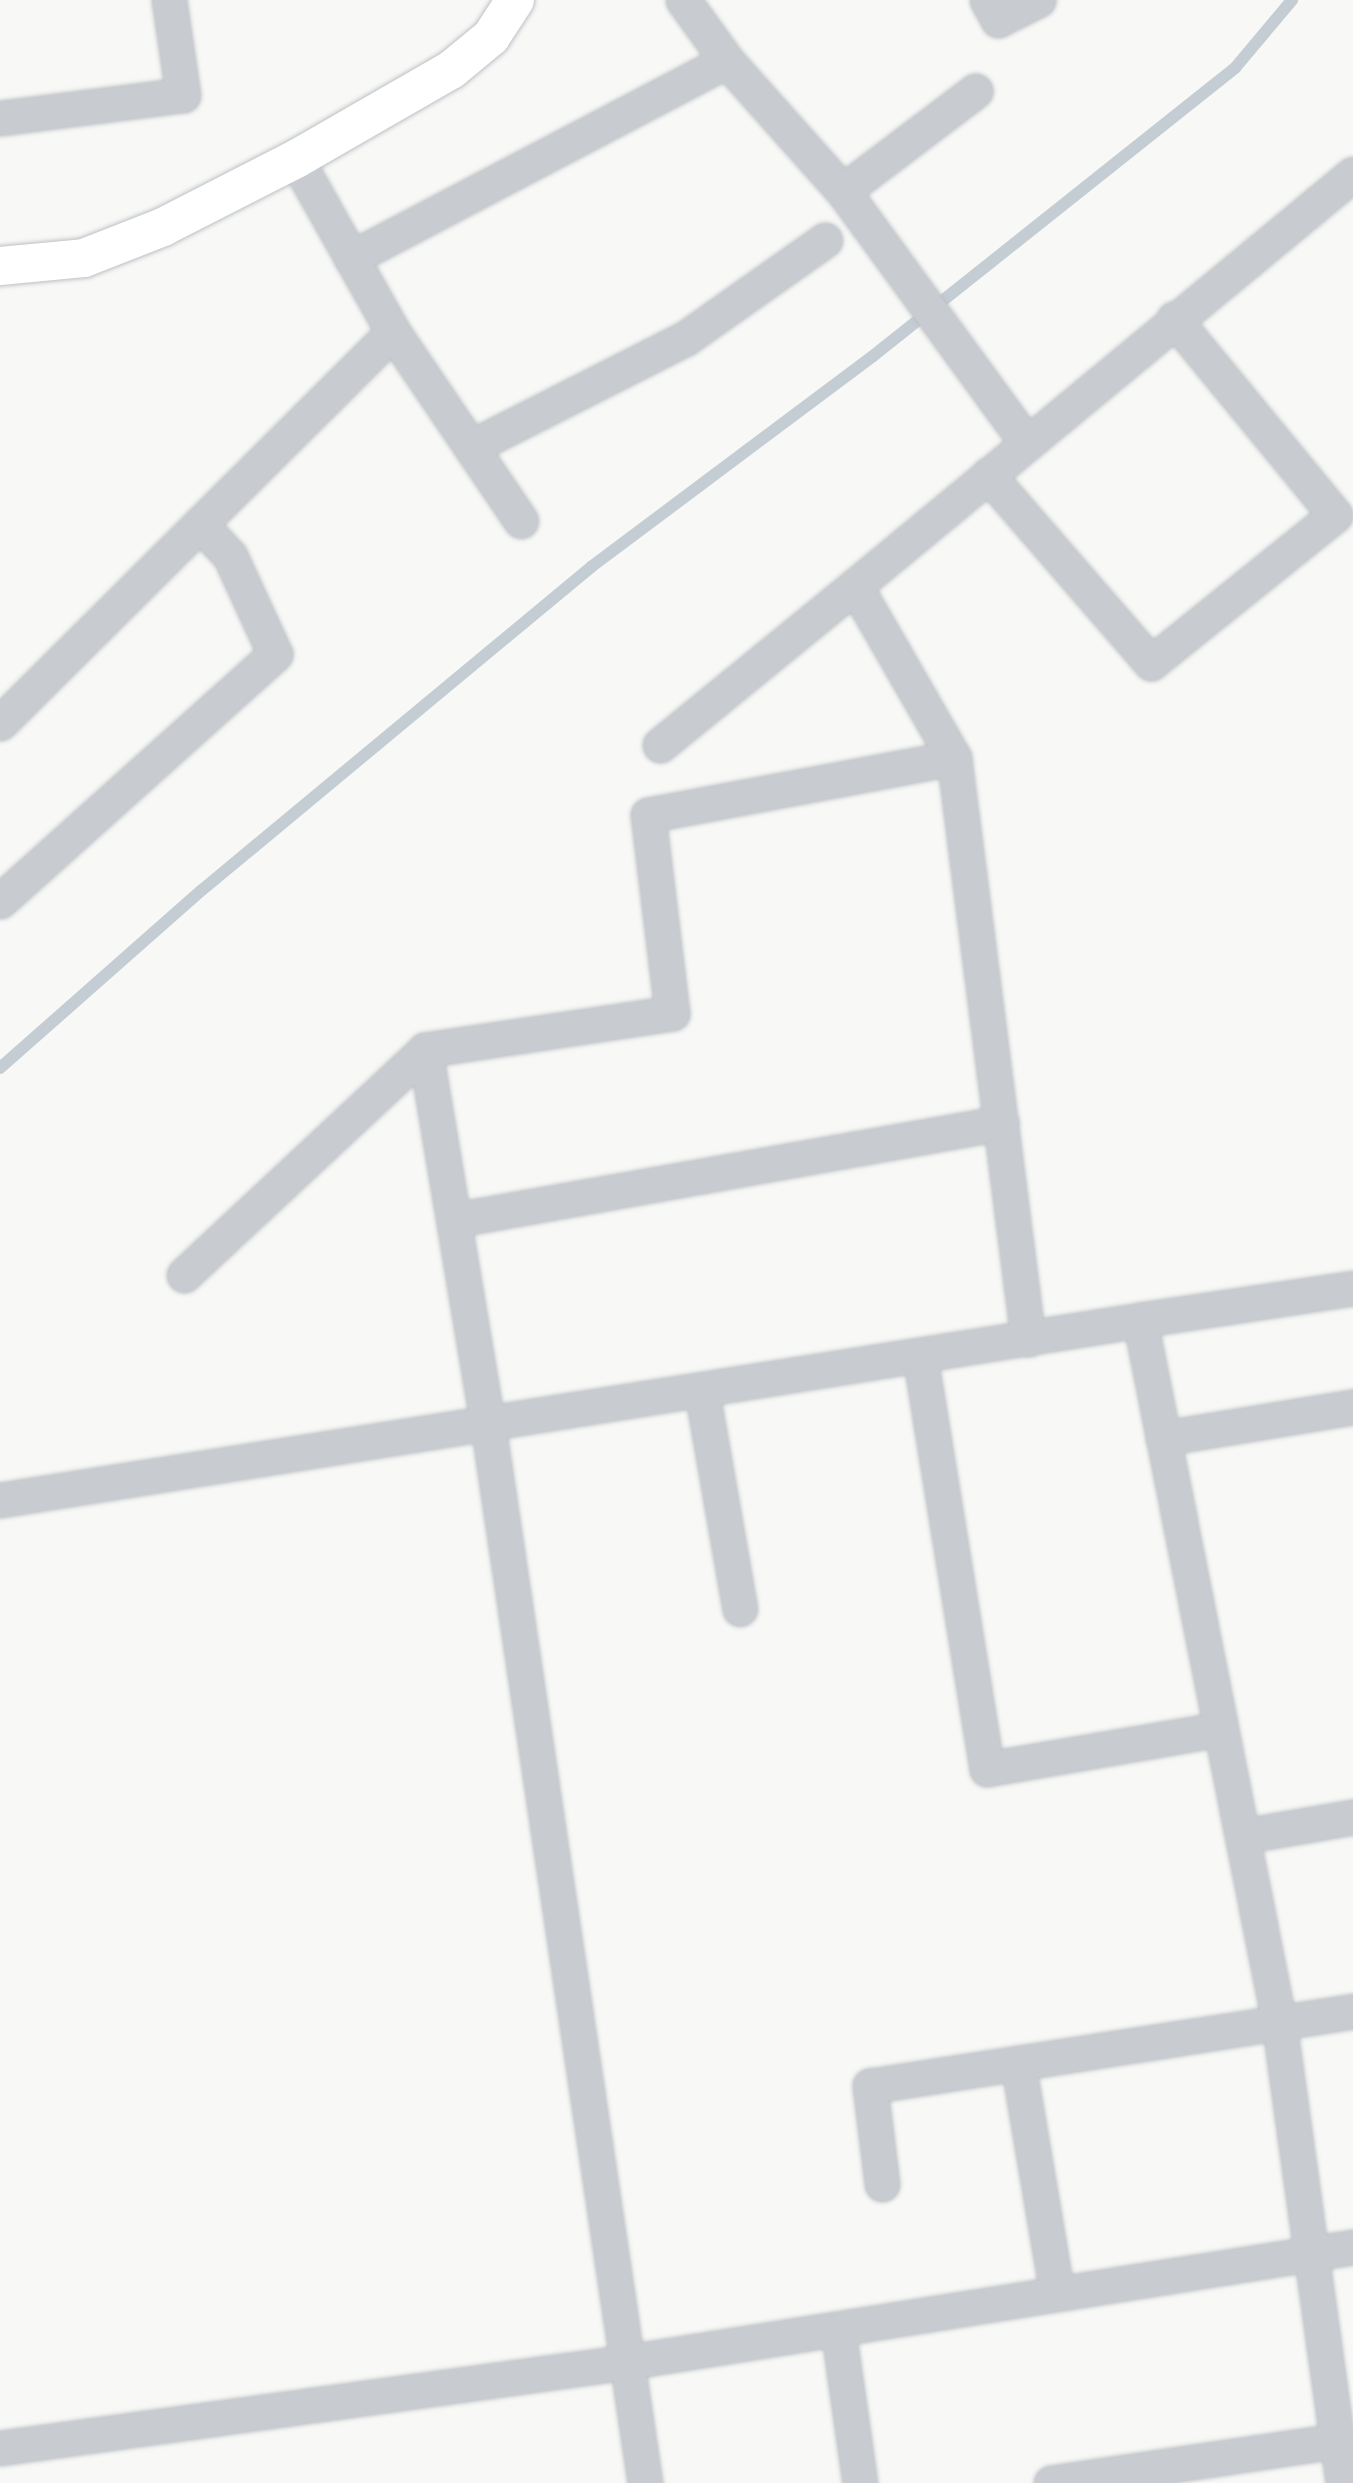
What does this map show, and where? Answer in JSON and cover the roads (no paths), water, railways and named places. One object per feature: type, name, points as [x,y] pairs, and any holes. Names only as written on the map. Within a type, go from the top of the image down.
[{"type":"street","points":[[0,118],[183,95],[169,0]]},
{"type":"street","points":[[0,266],[84,258],[163,226],[296,159],[451,70],[491,37],[515,0]]},
{"type":"street","points":[[683,0],[727,61],[843,191],[918,300],[1026,442]]},
{"type":"street","points":[[987,0],[998,20],[1038,0]]},
{"type":"street","points":[[351,258],[727,61]]},
{"type":"street","points":[[843,191],[975,92]]},
{"type":"street","points":[[296,159],[393,332],[521,521]]},
{"type":"street","points":[[660,745],[1353,174]]},
{"type":"street","points":[[471,447],[687,338],[825,240]]},
{"type":"street","points":[[988,475],[1151,663],[1335,515],[1174,319]]},
{"type":"street","points":[[2,712],[200,524],[393,332]]},
{"type":"street","points":[[0,901],[275,654],[230,556],[200,524]]},
{"type":"street","points":[[855,586],[954,758],[1028,1339]]},
{"type":"street","points":[[184,1275],[425,1050],[673,1013],[648,815],[954,758]]},
{"type":"street","points":[[425,1050],[488,1425],[645,2483]]},
{"type":"street","points":[[454,1220],[1001,1123]]},
{"type":"street","points":[[0,1500],[1353,1288]]},
{"type":"street","points":[[1140,1320],[1279,2022],[1343,2483]]},
{"type":"street","points":[[920,1356],[987,1769],[1221,1729]]},
{"type":"street","points":[[702,1392],[740,1609]]},
{"type":"street","points":[[1163,1437],[1353,1407]]},
{"type":"street","points":[[1242,1836],[1353,1817]]},
{"type":"street","points":[[882,2184],[870,2086],[1353,2011]]},
{"type":"street","points":[[1018,2063],[1057,2294]]},
{"type":"street","points":[[0,2448],[627,2362],[1353,2246]]},
{"type":"street","points":[[838,2329],[860,2483]]},
{"type":"street","points":[[1051,2483],[1337,2441]]},
{"type":"waterway","points":[[0,1068],[202,890],[591,567],[873,356],[1235,68],[1292,0]]}]
